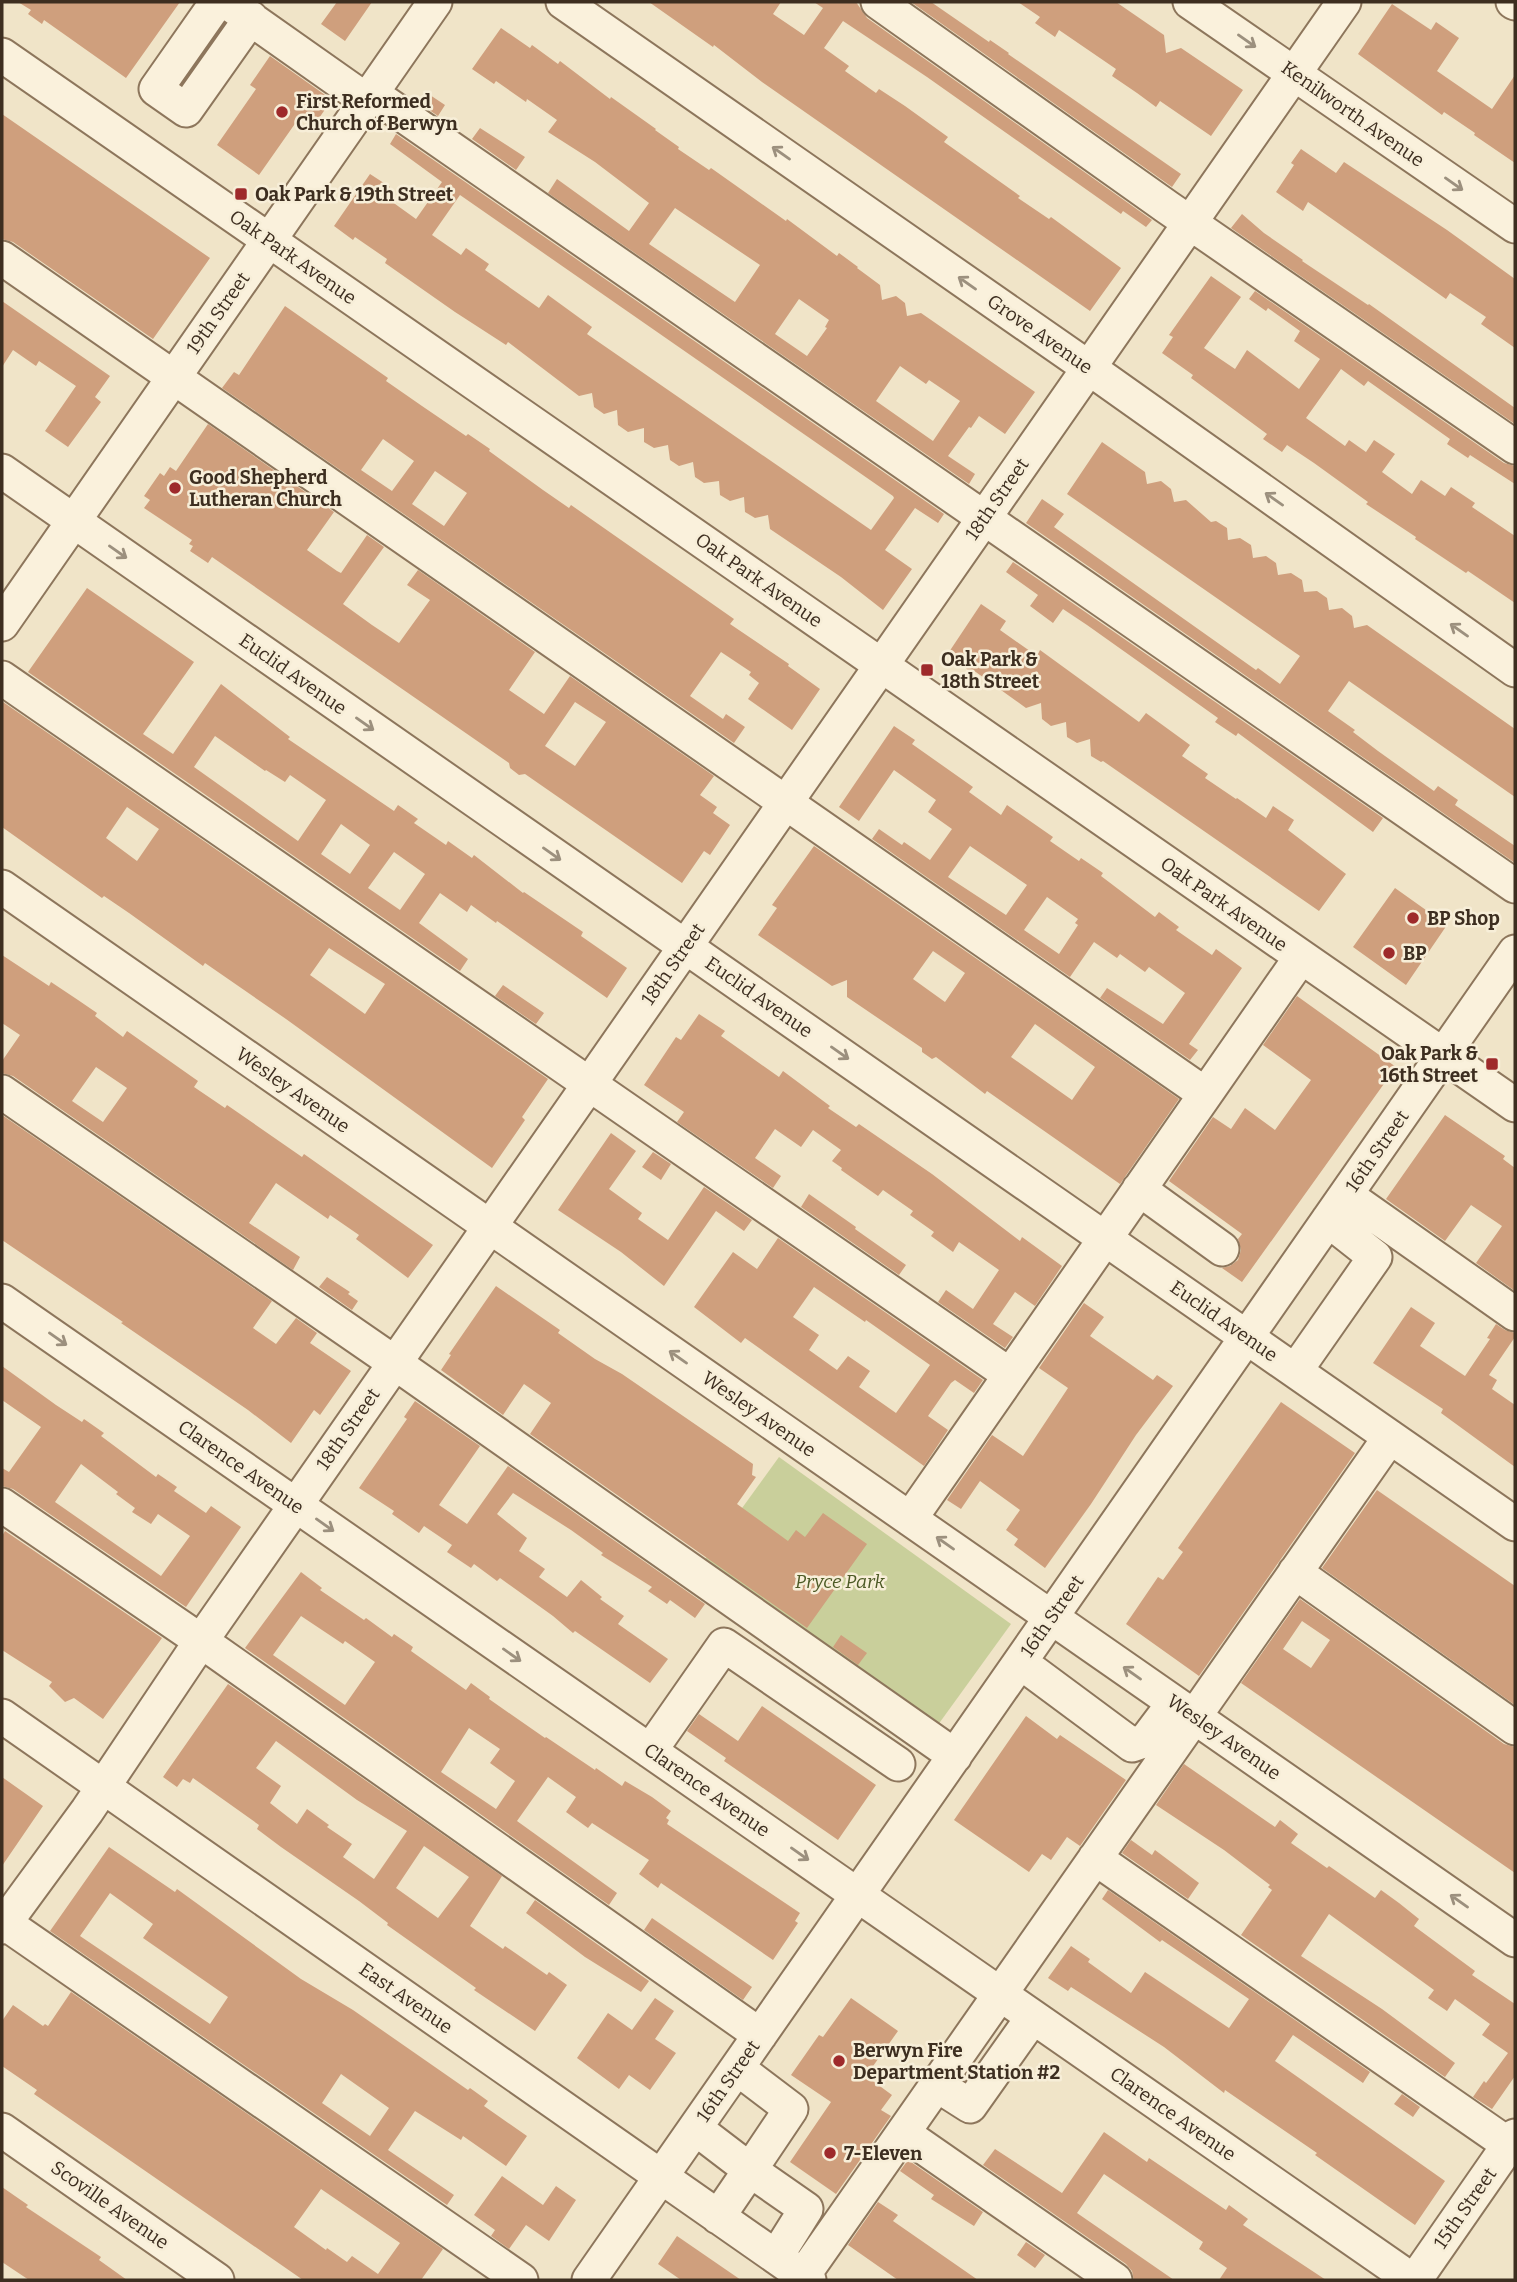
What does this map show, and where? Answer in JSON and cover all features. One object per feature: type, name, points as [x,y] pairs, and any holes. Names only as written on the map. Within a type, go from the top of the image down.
[{"type":"street","points":[[218,2],[156,89],[186,110],[239,10],[985,517],[1515,886]]},
{"type":"street","name":"19th Street","points":[[2,624],[435,2]]},
{"type":"street","name":"Grove Avenue","points":[[563,2],[1515,668]]},
{"type":"street","points":[[878,2],[1190,223],[1515,447]]},
{"type":"street","name":"Kenilworth Avenue","points":[[1190,2],[1515,226]]},
{"type":"street","name":"18th Street","points":[[3,1923],[104,1787],[296,1504],[1344,2]]},
{"type":"street","name":"Oak Park Avenue","points":[[2,55],[1515,1105]]},
{"type":"street","points":[[2,258],[1205,1094]]},
{"type":"street","name":"Euclid Avenue","points":[[2,471],[1515,1524]]},
{"type":"street","points":[[2,678],[1010,1375]]},
{"type":"street","name":"Wesley Avenue","points":[[2,887],[1515,1940]]},
{"type":"street","name":"16th Street","points":[[589,2280],[1515,952]]},
{"type":"street","points":[[909,1519],[1301,957]]},
{"type":"street","points":[[2,1092],[395,1363],[955,1756]]},
{"type":"street","points":[[1139,1189],[1222,1248]]},
{"type":"street","points":[[1337,1208],[1515,1314]]},
{"type":"street","points":[[1296,1370],[1375,1257],[1337,1208]]},
{"type":"street","name":"Clarence Avenue","points":[[2,1301],[1414,2280]]},
{"type":"street","points":[[804,2279],[1095,1858],[1184,1710],[1296,1572],[1390,1437]]},
{"type":"street","points":[[2,1505],[201,1641],[760,2035]]},
{"type":"street","points":[[1296,1572],[1515,1728]]},
{"type":"street","points":[[650,1751],[748,1610]]},
{"type":"street","points":[[724,1645],[898,1764]]},
{"type":"street","points":[[1020,1662],[1132,1745],[1146,1740],[1184,1710]]},
{"type":"street","name":"East Avenue","points":[[2,1716],[804,2279]]},
{"type":"street","points":[[1095,1858],[1513,2143]]},
{"type":"street","points":[[3,1923],[521,2280]]},
{"type":"street","points":[[937,2085],[970,2106],[1033,2017]]},
{"type":"street","points":[[718,2217],[790,2109],[737,2068]]},
{"type":"street","points":[[695,2128],[806,2209],[776,2257]]},
{"type":"street","name":"Scoville Avenue","points":[[2,2130],[217,2280]]},
{"type":"street","points":[[903,2133],[1115,2280]]},
{"type":"street","name":"15th Street","points":[[1414,2280],[1513,2143]]},
{"type":"green space","name":"Pryce Park","points":[[779,1457],[1011,1624],[935,1729],[703,1562]]},
{"type":"building","points":[[18,2],[180,2],[126,78],[44,20],[42,24],[28,14],[31,10]]},
{"type":"building","points":[[337,2],[372,2],[345,41],[321,24]]},
{"type":"building","points":[[649,2],[781,2],[773,14],[804,35],[823,8],[814,2],[856,2],[867,18],[1152,220],[1146,227],[1123,211],[1121,214],[843,21],[824,48],[849,66],[845,71],[876,93],[879,89],[905,106],[948,137],[944,142],[1020,196],[1018,198],[1049,219],[1051,217],[1121,268],[1090,311]]},
{"type":"building","points":[[911,2],[931,2],[1009,53],[1181,174],[1172,187]]},
{"type":"building","points":[[1018,2],[1116,2],[1164,35],[1166,53],[1181,48],[1243,90],[1211,136],[1160,101],[1156,107],[1112,76],[1116,69],[1059,30],[1055,37],[1035,23],[1040,17]]},
{"type":"building","points":[[1392,4],[1431,30],[1436,22],[1459,38],[1437,71],[1492,109],[1515,75],[1515,163],[1444,112],[1442,115],[1358,54]]},
{"type":"building","points":[[501,28],[530,48],[532,45],[558,64],[560,61],[610,99],[611,97],[656,129],[679,147],[678,149],[709,170],[711,168],[786,221],[787,219],[837,256],[839,253],[858,267],[880,285],[882,300],[896,296],[905,303],[907,316],[921,313],[1035,392],[1005,434],[979,416],[948,456],[975,474],[969,484],[548,193],[557,179],[629,231],[649,203],[595,162],[548,132],[557,120],[527,99],[526,102],[496,81],[494,84],[472,69]],"holes":[[[675,208],[760,265],[735,302],[649,244]],[[799,299],[829,320],[825,327],[827,328],[807,356],[775,334]],[[900,366],[926,384],[929,380],[960,401],[933,441],[876,401]]]},
{"type":"building","name":"First Reformed Church of Berwyn","points":[[270,56],[328,97],[324,102],[328,105],[313,127],[299,118],[259,175],[217,145],[256,89],[250,85]]},
{"type":"building","points":[[427,93],[445,105],[438,116],[419,103]]},
{"type":"building","points":[[2,114],[210,258],[153,339],[13,242],[2,239]]},
{"type":"building","points":[[480,128],[525,157],[516,170],[472,139]]},
{"type":"building","points":[[396,134],[944,514],[938,523],[915,508],[885,550],[912,569],[883,610],[841,577],[770,529],[768,515],[755,518],[745,512],[744,497],[730,501],[720,495],[719,481],[704,483],[695,477],[693,462],[679,466],[670,460],[668,445],[654,448],[644,442],[644,428],[628,432],[618,425],[617,410],[604,414],[594,407],[592,393],[579,396],[508,342],[506,345],[455,312],[385,263],[387,259],[334,226],[370,174],[390,187],[384,196],[416,219],[442,182],[390,144]],"holes":[[[460,195],[893,496],[871,530],[587,334],[592,327],[548,295],[539,308],[485,270],[489,264],[466,248],[461,255],[432,235]]]},
{"type":"building","points":[[1301,149],[1336,173],[1344,162],[1515,279],[1515,348],[1481,324],[1486,317],[1450,293],[1446,299],[1308,202],[1303,211],[1276,192]]},
{"type":"building","points":[[1242,214],[1302,261],[1369,304],[1515,408],[1515,424],[1231,228]]},
{"type":"building","points":[[1211,276],[1241,297],[1204,348],[1235,369],[1247,350],[1299,389],[1320,359],[1294,341],[1300,331],[1268,308],[1266,311],[1249,299],[1255,291],[1504,463],[1515,466],[1515,484],[1470,455],[1468,458],[1447,444],[1450,439],[1368,381],[1364,386],[1341,369],[1306,418],[1345,446],[1349,440],[1366,452],[1374,440],[1395,454],[1382,472],[1412,494],[1421,480],[1445,496],[1451,487],[1475,503],[1472,507],[1515,536],[1515,603],[1415,539],[1416,537],[1366,504],[1368,502],[1287,445],[1282,452],[1263,439],[1267,434],[1162,353],[1173,337],[1169,335]]},
{"type":"building","points":[[2,301],[110,376],[95,397],[101,402],[68,447],[45,431],[76,386],[39,361],[36,366],[13,350],[2,367]]},
{"type":"building","points":[[285,306],[388,378],[386,381],[466,436],[468,434],[490,449],[489,451],[543,490],[569,508],[571,505],[734,619],[730,624],[789,664],[788,666],[820,689],[792,730],[748,699],[759,683],[749,675],[751,672],[721,652],[690,696],[723,719],[726,714],[745,727],[734,743],[222,388],[234,372],[239,375]],"holes":[[[383,439],[414,461],[392,491],[361,470]],[[435,471],[467,493],[444,526],[412,504]]]},
{"type":"building","points":[[208,424],[334,512],[307,550],[337,571],[341,573],[367,535],[384,547],[343,604],[372,625],[399,643],[430,600],[407,585],[418,570],[535,652],[509,690],[544,714],[570,676],[714,776],[700,795],[717,807],[713,813],[730,825],[710,855],[704,851],[682,883],[525,774],[519,775],[510,768],[509,763],[212,557],[208,563],[190,551],[193,546],[189,544],[192,540],[144,508],[150,500],[144,496],[160,473],[164,476],[170,467],[176,471]],"holes":[[[575,702],[606,722],[575,766],[545,746]]]},
{"type":"building","points":[[1102,442],[1145,472],[1147,484],[1161,481],[1171,489],[1174,502],[1186,500],[1211,522],[1216,521],[1227,528],[1228,540],[1240,538],[1251,545],[1253,558],[1266,556],[1276,563],[1278,575],[1291,573],[1302,580],[1304,592],[1317,591],[1327,598],[1329,610],[1342,608],[1352,616],[1354,628],[1367,625],[1515,729],[1515,797],[1349,681],[1328,711],[1434,791],[1438,786],[1458,800],[1455,805],[1515,846],[1515,863],[1026,523],[1042,499],[1064,514],[1054,527],[1256,670],[1258,668],[1280,684],[1300,656],[1067,494]]},
{"type":"building","points":[[1013,562],[1383,818],[1373,832],[1238,733],[1236,736],[1215,722],[1218,718],[1063,609],[1053,623],[1030,606],[1038,595],[1006,572]]},
{"type":"building","points":[[87,588],[194,662],[143,734],[173,754],[221,684],[290,737],[288,739],[394,811],[398,805],[418,819],[414,823],[446,845],[448,841],[472,858],[474,855],[523,893],[583,932],[581,936],[627,968],[607,998],[497,921],[496,923],[471,905],[467,912],[440,893],[419,923],[468,959],[460,971],[28,672]],"holes":[[[215,736],[265,771],[285,782],[290,775],[326,800],[298,841],[194,767]],[[341,824],[370,845],[350,874],[321,854]],[[394,852],[425,874],[400,910],[368,888]]]},
{"type":"building","points":[[981,604],[1006,621],[1000,630],[1037,656],[1040,650],[1139,722],[1146,713],[1190,745],[1182,756],[1208,774],[1205,778],[1266,818],[1273,806],[1294,820],[1288,830],[1346,874],[1319,911],[1103,761],[1091,756],[1090,739],[1077,743],[1067,737],[1066,722],[1051,726],[1042,719],[1041,703],[1026,708],[947,655]]},
{"type":"building","points":[[3,702],[548,1079],[522,1117],[525,1120],[492,1168],[286,1019],[205,963],[203,966],[104,896],[102,898],[2,827]],"holes":[[[127,807],[159,829],[137,861],[106,838]],[[329,948],[385,984],[365,1014],[310,975]]]},
{"type":"building","points":[[894,726],[915,740],[912,744],[973,787],[969,792],[1001,815],[1007,805],[1053,837],[1050,841],[1079,861],[1081,858],[1103,873],[1101,876],[1155,917],[1159,912],[1179,927],[1176,930],[1212,955],[1216,949],[1242,968],[1189,1044],[1198,1050],[1190,1060],[1100,998],[1107,988],[1163,1024],[1185,993],[1149,967],[1145,972],[1120,954],[1117,958],[1094,942],[1070,977],[872,839],[879,829],[930,860],[952,829],[928,812],[936,800],[894,770],[859,821],[839,807]],"holes":[[[970,846],[1027,885],[1006,915],[948,877]],[[1047,897],[1078,919],[1075,923],[1078,925],[1059,954],[1024,930]]]},
{"type":"building","points":[[814,846],[1179,1099],[1120,1184],[987,1091],[985,1094],[936,1057],[932,1059],[922,1052],[922,1048],[847,997],[847,980],[832,986],[758,935],[777,908],[772,905]],"holes":[[[933,951],[965,973],[945,1002],[913,979]],[[1035,1024],[1095,1067],[1072,1100],[1011,1057]]]},
{"type":"building","points":[[1395,888],[1447,925],[1406,985],[1353,947]]},
{"type":"building","points":[[2,955],[49,986],[51,982],[78,1000],[123,1037],[127,1031],[198,1081],[194,1087],[225,1108],[227,1105],[302,1157],[304,1154],[433,1245],[408,1278],[356,1239],[359,1235],[330,1215],[328,1219],[276,1183],[249,1223],[300,1257],[293,1270],[13,1076],[2,1073],[2,1061],[20,1035],[2,1023]],"holes":[[[96,1067],[127,1088],[103,1122],[72,1101]]]},
{"type":"building","points":[[503,985],[544,1013],[536,1024],[495,996]]},
{"type":"building","points":[[1297,996],[1396,1067],[1242,1282],[1222,1268],[1238,1260],[1241,1250],[1238,1239],[1242,1234],[1169,1181],[1213,1117],[1231,1129],[1245,1108],[1275,1130],[1311,1080],[1263,1045]]},
{"type":"building","points":[[699,1014],[725,1031],[721,1036],[779,1077],[783,1071],[830,1106],[828,1108],[856,1127],[859,1124],[932,1174],[1020,1241],[1022,1237],[1062,1266],[1035,1306],[1015,1292],[993,1324],[1013,1337],[1005,1348],[938,1302],[946,1290],[973,1309],[999,1270],[959,1242],[953,1252],[931,1236],[934,1232],[910,1215],[913,1211],[883,1190],[878,1196],[841,1170],[842,1168],[832,1161],[841,1150],[813,1130],[801,1147],[775,1129],[755,1158],[781,1176],[773,1188],[677,1122],[684,1112],[644,1085],[676,1037],[681,1040]]},
{"type":"building","points":[[2,1115],[272,1301],[253,1328],[276,1344],[296,1318],[317,1333],[310,1343],[351,1371],[320,1415],[314,1410],[291,1443],[248,1410],[121,1323],[123,1322],[2,1240]]},
{"type":"building","points":[[1445,1115],[1505,1156],[1503,1159],[1515,1168],[1515,1291],[1476,1263],[1502,1226],[1471,1205],[1445,1241],[1386,1199]]},
{"type":"building","points":[[611,1133],[636,1151],[609,1189],[642,1213],[638,1219],[668,1240],[704,1187],[752,1220],[744,1231],[716,1211],[664,1286],[621,1252],[558,1210]]},
{"type":"building","points":[[653,1152],[671,1164],[661,1180],[642,1167]]},
{"type":"building","points":[[809,1194],[906,1265],[899,1275],[801,1207]]},
{"type":"building","points":[[778,1238],[983,1380],[974,1393],[955,1380],[928,1416],[948,1430],[924,1466],[745,1338],[741,1343],[694,1307],[733,1252],[757,1269]],"holes":[[[814,1287],[865,1322],[866,1320],[930,1365],[896,1413],[859,1387],[870,1371],[848,1356],[837,1370],[809,1350],[819,1335],[793,1317]]]},
{"type":"building","points":[[327,1277],[350,1292],[348,1294],[358,1301],[352,1310],[319,1287]]},
{"type":"building","points":[[496,1286],[560,1330],[558,1333],[595,1359],[622,1374],[753,1464],[752,1475],[756,1477],[737,1504],[788,1541],[796,1530],[805,1537],[823,1513],[867,1544],[807,1628],[530,1434],[551,1403],[524,1384],[503,1415],[441,1370]]},
{"type":"building","points":[[1084,1303],[1104,1317],[1090,1336],[1153,1380],[1157,1375],[1173,1386],[1045,1568],[1014,1545],[1018,1539],[1006,1530],[1020,1510],[980,1481],[961,1509],[947,1500],[992,1435],[1023,1456],[1068,1388],[1039,1368]]},
{"type":"building","points":[[1411,1307],[1435,1323],[1420,1346],[1465,1376],[1490,1339],[1487,1338],[1496,1324],[1515,1333],[1515,1337],[1489,1375],[1497,1380],[1492,1389],[1515,1405],[1515,1467],[1441,1413],[1443,1409],[1373,1363]]},
{"type":"building","points":[[2,1366],[56,1405],[104,1433],[101,1436],[156,1477],[158,1474],[177,1487],[174,1491],[206,1513],[211,1506],[241,1527],[186,1607],[13,1489],[2,1486],[2,1468],[9,1472],[41,1427],[2,1400]],"holes":[[[81,1464],[118,1492],[116,1494],[135,1508],[132,1512],[151,1524],[158,1514],[190,1536],[161,1576],[55,1502]]]},
{"type":"building","points":[[415,1401],[480,1446],[439,1505],[467,1524],[508,1466],[705,1604],[695,1618],[670,1600],[667,1604],[648,1591],[652,1587],[513,1493],[497,1514],[527,1538],[519,1551],[545,1569],[539,1577],[567,1597],[581,1580],[602,1597],[600,1599],[624,1616],[618,1624],[668,1659],[650,1683],[575,1631],[573,1633],[500,1578],[497,1581],[474,1564],[471,1568],[447,1552],[452,1545],[424,1526],[419,1533],[392,1514],[394,1511],[359,1488],[407,1419],[404,1417]]},
{"type":"building","points":[[1281,1402],[1355,1453],[1199,1676],[1126,1624],[1158,1577],[1163,1580],[1183,1552],[1178,1548]]},
{"type":"building","points":[[1377,1490],[1515,1586],[1515,1705],[1322,1568]]},
{"type":"building","points":[[5,1531],[162,1638],[103,1719],[74,1698],[65,1702],[49,1686],[52,1682],[2,1650],[2,1536]]},
{"type":"building","points":[[301,1572],[322,1588],[320,1590],[364,1620],[366,1618],[392,1637],[394,1634],[413,1647],[411,1651],[466,1690],[471,1683],[490,1697],[489,1699],[595,1770],[596,1768],[622,1786],[625,1781],[652,1797],[671,1811],[666,1818],[669,1820],[667,1824],[800,1913],[795,1921],[798,1923],[773,1960],[661,1883],[658,1888],[639,1874],[649,1860],[592,1823],[588,1828],[566,1812],[576,1797],[548,1777],[517,1821],[617,1893],[609,1905],[245,1648]],"holes":[[[301,1616],[375,1662],[345,1705],[273,1655]],[[469,1728],[500,1749],[490,1763],[515,1781],[496,1809],[441,1772]]]},
{"type":"building","points":[[1300,1599],[1504,1744],[1515,1747],[1515,1873],[1241,1683]],"holes":[[[1302,1621],[1330,1640],[1311,1668],[1283,1649]]]},
{"type":"building","points":[[841,1635],[867,1653],[858,1665],[833,1647]]},
{"type":"building","points":[[228,1684],[502,1876],[470,1926],[503,1949],[505,1946],[547,1975],[549,1972],[567,1985],[535,2031],[474,1990],[476,1988],[281,1847],[257,1829],[259,1825],[193,1778],[190,1783],[183,1779],[177,1787],[163,1777]],"holes":[[[276,1741],[357,1800],[407,1831],[374,1879],[343,1857],[352,1844],[327,1827],[329,1825],[307,1809],[297,1824],[270,1803],[281,1786],[256,1768]],[[424,1846],[469,1877],[438,1918],[396,1888]]]},
{"type":"building","points":[[762,1706],[876,1785],[838,1840],[724,1761],[726,1758],[687,1731],[699,1714],[738,1741]]},
{"type":"building","points":[[1026,1716],[1057,1739],[1060,1735],[1126,1780],[1080,1846],[1067,1837],[1051,1860],[1042,1854],[1029,1872],[954,1820]]},
{"type":"building","points":[[1184,1764],[1275,1827],[1280,1820],[1298,1834],[1291,1843],[1327,1868],[1329,1866],[1375,1898],[1381,1890],[1399,1903],[1419,1919],[1414,1926],[1475,1971],[1472,1975],[1515,2004],[1515,2076],[1492,2109],[1473,2097],[1508,2053],[1482,2035],[1490,2024],[1455,1999],[1447,2011],[1428,1998],[1434,1990],[1329,1914],[1301,1956],[1382,2009],[1455,2063],[1445,2077],[1241,1935],[1272,1890],[1268,1887],[1270,1885],[1224,1850],[1156,1805]]},
{"type":"building","points":[[2,1777],[43,1806],[2,1866]]},
{"type":"building","points":[[1131,1840],[1152,1855],[1155,1850],[1199,1883],[1188,1899],[1122,1853]]},
{"type":"building","points":[[109,1847],[175,1892],[177,1889],[301,1979],[353,2010],[468,2090],[470,2088],[488,2101],[484,2106],[527,2136],[506,2166],[463,2136],[461,2140],[415,2111],[388,2150],[454,2195],[447,2205],[50,1931]],"holes":[[[110,1893],[153,1924],[143,1938],[228,1997],[210,2024],[80,1936]],[[341,2074],[389,2108],[370,2136],[322,2103]]]},
{"type":"building","points":[[1108,1890],[1370,2072],[1363,2083],[1293,2035],[1275,2061],[1445,2181],[1415,2225],[1315,2155],[1317,2153],[1225,2090],[1224,2093],[1164,2047],[1071,1987],[1068,1991],[1048,1978],[1071,1946],[1090,1959],[1088,1962],[1131,1993],[1145,1972],[1229,2028],[1249,1999],[1162,1940],[1160,1942],[1102,1899]]},
{"type":"building","points":[[535,1900],[649,1981],[641,1992],[585,1957],[526,1913]]},
{"type":"building","points":[[652,1918],[752,1987],[743,2000],[644,1930]]},
{"type":"building","points":[[71,1992],[443,2249],[421,2280],[303,2280],[34,2094],[37,2090],[2,2066],[2,2021],[13,2005],[43,2026],[48,2026]],"holes":[[[321,2189],[400,2243],[378,2274],[352,2256],[347,2262],[294,2227]]]},
{"type":"building","points":[[655,1998],[674,2011],[655,2039],[676,2053],[650,2090],[629,2075],[619,2089],[577,2058],[608,2013],[632,2030]]},
{"type":"building","name":"Berwyn Fire Department Station #2","points":[[851,1998],[898,2031],[866,2076],[892,2095],[881,2110],[891,2116],[836,2194],[790,2162],[831,2102],[791,2075],[819,2035],[823,2037]]},
{"type":"building","points":[[1402,2094],[1420,2107],[1413,2117],[1394,2104]]},
{"type":"building","points":[[1104,2132],[1147,2162],[1149,2158],[1226,2210],[1229,2205],[1248,2219],[1243,2225],[1326,2280],[1219,2280],[1227,2268],[1199,2249],[1203,2242],[1104,2174],[1077,2213],[1174,2280],[1134,2280],[1132,2271],[1126,2264],[983,2165],[995,2149],[1062,2193]]},
{"type":"building","points":[[908,2160],[983,2212],[974,2226],[931,2199],[934,2195],[900,2171]]},
{"type":"building","points":[[502,2176],[543,2205],[556,2186],[576,2200],[549,2241],[526,2225],[509,2249],[491,2236],[495,2230],[474,2215]]},
{"type":"building","points":[[2,2187],[28,2205],[26,2207],[101,2257],[99,2260],[127,2280],[29,2280],[2,2262]]},
{"type":"building","points":[[878,2202],[898,2215],[893,2221],[978,2280],[898,2280],[848,2245]]},
{"type":"building","points":[[677,2236],[741,2280],[681,2280],[658,2264]]},
{"type":"building","points":[[1026,2242],[1045,2255],[1035,2268],[1017,2255]]},
{"type":"place","name":"First Reformed Church of Berwyn","points":[[282,112]]},
{"type":"place","name":"Oak Park & 19th Street","points":[[241,194]]},
{"type":"place","name":"Good Shepherd Lutheran Church","points":[[175,488]]},
{"type":"place","name":"Oak Park & 18th Street","points":[[927,670]]},
{"type":"place","name":"BP Shop","points":[[1413,918]]},
{"type":"place","name":"BP","points":[[1389,953]]},
{"type":"place","name":"Oak Park & 16th Street","points":[[1492,1064]]},
{"type":"place","name":"Berwyn Fire Department Station #2","points":[[839,2061]]},
{"type":"place","name":"7-Eleven","points":[[830,2153]]}]
